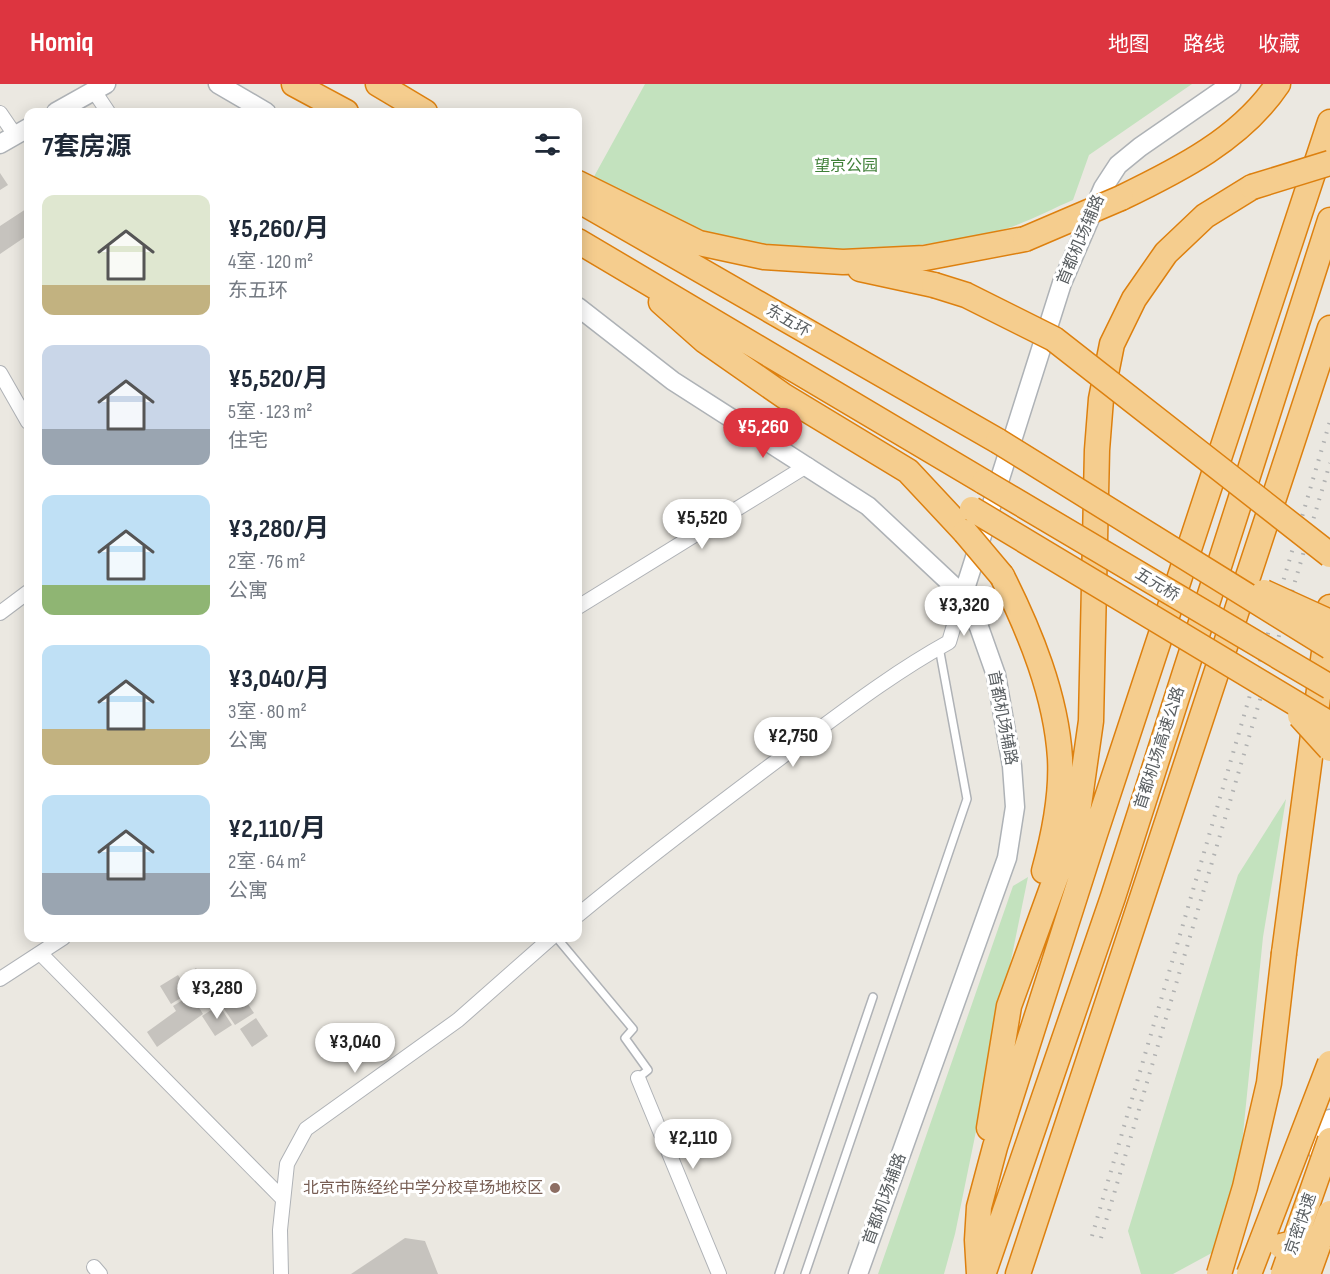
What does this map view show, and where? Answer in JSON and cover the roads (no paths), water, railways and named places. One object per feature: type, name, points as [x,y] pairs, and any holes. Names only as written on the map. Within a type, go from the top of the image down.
[{"type":"highway","points":[[294,84],[339,108]]},
{"type":"highway","points":[[378,84],[418,108]]},
{"type":"highway","points":[[582,185],[699,243],[764,257],[820,261],[926,258],[1025,239],[1167,176],[1211,149],[1243,124],[1278,84]]},
{"type":"highway","points":[[981,1274],[977,1240],[979,1208],[1095,834],[1330,122]]},
{"type":"highway","points":[[1009,1006],[1077,819],[1086,766],[1091,722],[1097,450],[1101,399],[1112,344],[1134,299],[1166,253],[1205,216],[1252,187],[1330,162]]},
{"type":"highway","name":"东五环","points":[[582,202],[998,441],[1173,552]]},
{"type":"highway","name":"首都机场高速公路","points":[[981,1274],[1113,897],[1330,220]]},
{"type":"highway","points":[[582,243],[619,264],[705,341],[784,396],[908,471],[969,520],[1273,689],[1330,724]]},
{"type":"highway","points":[[820,261],[934,285],[966,295],[1054,339],[1330,555]]},
{"type":"highway","name":"五元桥","points":[[619,264],[1330,687]]},
{"type":"highway","name":"首都机场高速公路","points":[[1018,1274],[1330,328]]},
{"type":"highway","points":[[964,1274],[1009,1006],[1048,857],[1058,807],[1060,758],[1046,685],[1025,622],[1002,576],[969,520]]},
{"type":"highway","points":[[1173,552],[1330,622]]},
{"type":"highway","points":[[1173,552],[1330,647]]},
{"type":"highway","points":[[1227,1272],[1269,1083],[1330,607]]},
{"type":"highway","points":[[1273,689],[1330,749]]},
{"type":"highway","points":[[1227,1272],[1330,1063]]},
{"type":"highway","name":"京密快速","points":[[1283,1274],[1330,1140]]},
{"type":"highway","name":"京密快速","points":[[1308,1274],[1330,1212]]},
{"type":"highway","points":[[1227,1272],[1280,1246],[1330,1234]]},
{"type":"street","points":[[218,84],[259,108]]},
{"type":"street","name":"首都机场辅路","points":[[858,1274],[1007,858],[1015,807],[1012,766],[996,675],[979,627],[963,595],[1062,283],[1103,188],[1118,165],[1231,84]]},
{"type":"street","points":[[63,108],[100,88],[107,108]]},
{"type":"street","points":[[0,113],[14,136]]},
{"type":"street","points":[[582,310],[673,381],[808,465],[868,506],[963,595],[949,642],[908,664],[814,733],[662,845],[582,912]]},
{"type":"street","points":[[0,372],[24,415]]},
{"type":"street","points":[[582,605],[808,465]]},
{"type":"street","points":[[0,613],[24,595]]},
{"type":"street","points":[[0,979],[57,942]]},
{"type":"street","points":[[281,1274],[280,1230],[287,1164],[306,1129],[458,1020],[546,942]]},
{"type":"street","points":[[40,953],[283,1199]]},
{"type":"street","points":[[638,1078],[719,1274]]},
{"type":"street","points":[[1272,1274],[1330,1119]]},
{"type":"lane","points":[[805,1274],[967,799],[939,647]]},
{"type":"lane","points":[[560,942],[633,1029],[625,1038],[648,1070],[638,1078]]},
{"type":"lane","points":[[779,1274],[873,998]]},
{"type":"railway","points":[[1092,1236],[1330,421]]},
{"type":"railway","points":[[1101,1238],[1330,463]]},
{"type":"place","name":"北京市陈经纶中学分校草场地校区","points":[[555,1188]]},
{"type":"park label","name":"望京公园","points":[[846,166]]}]
